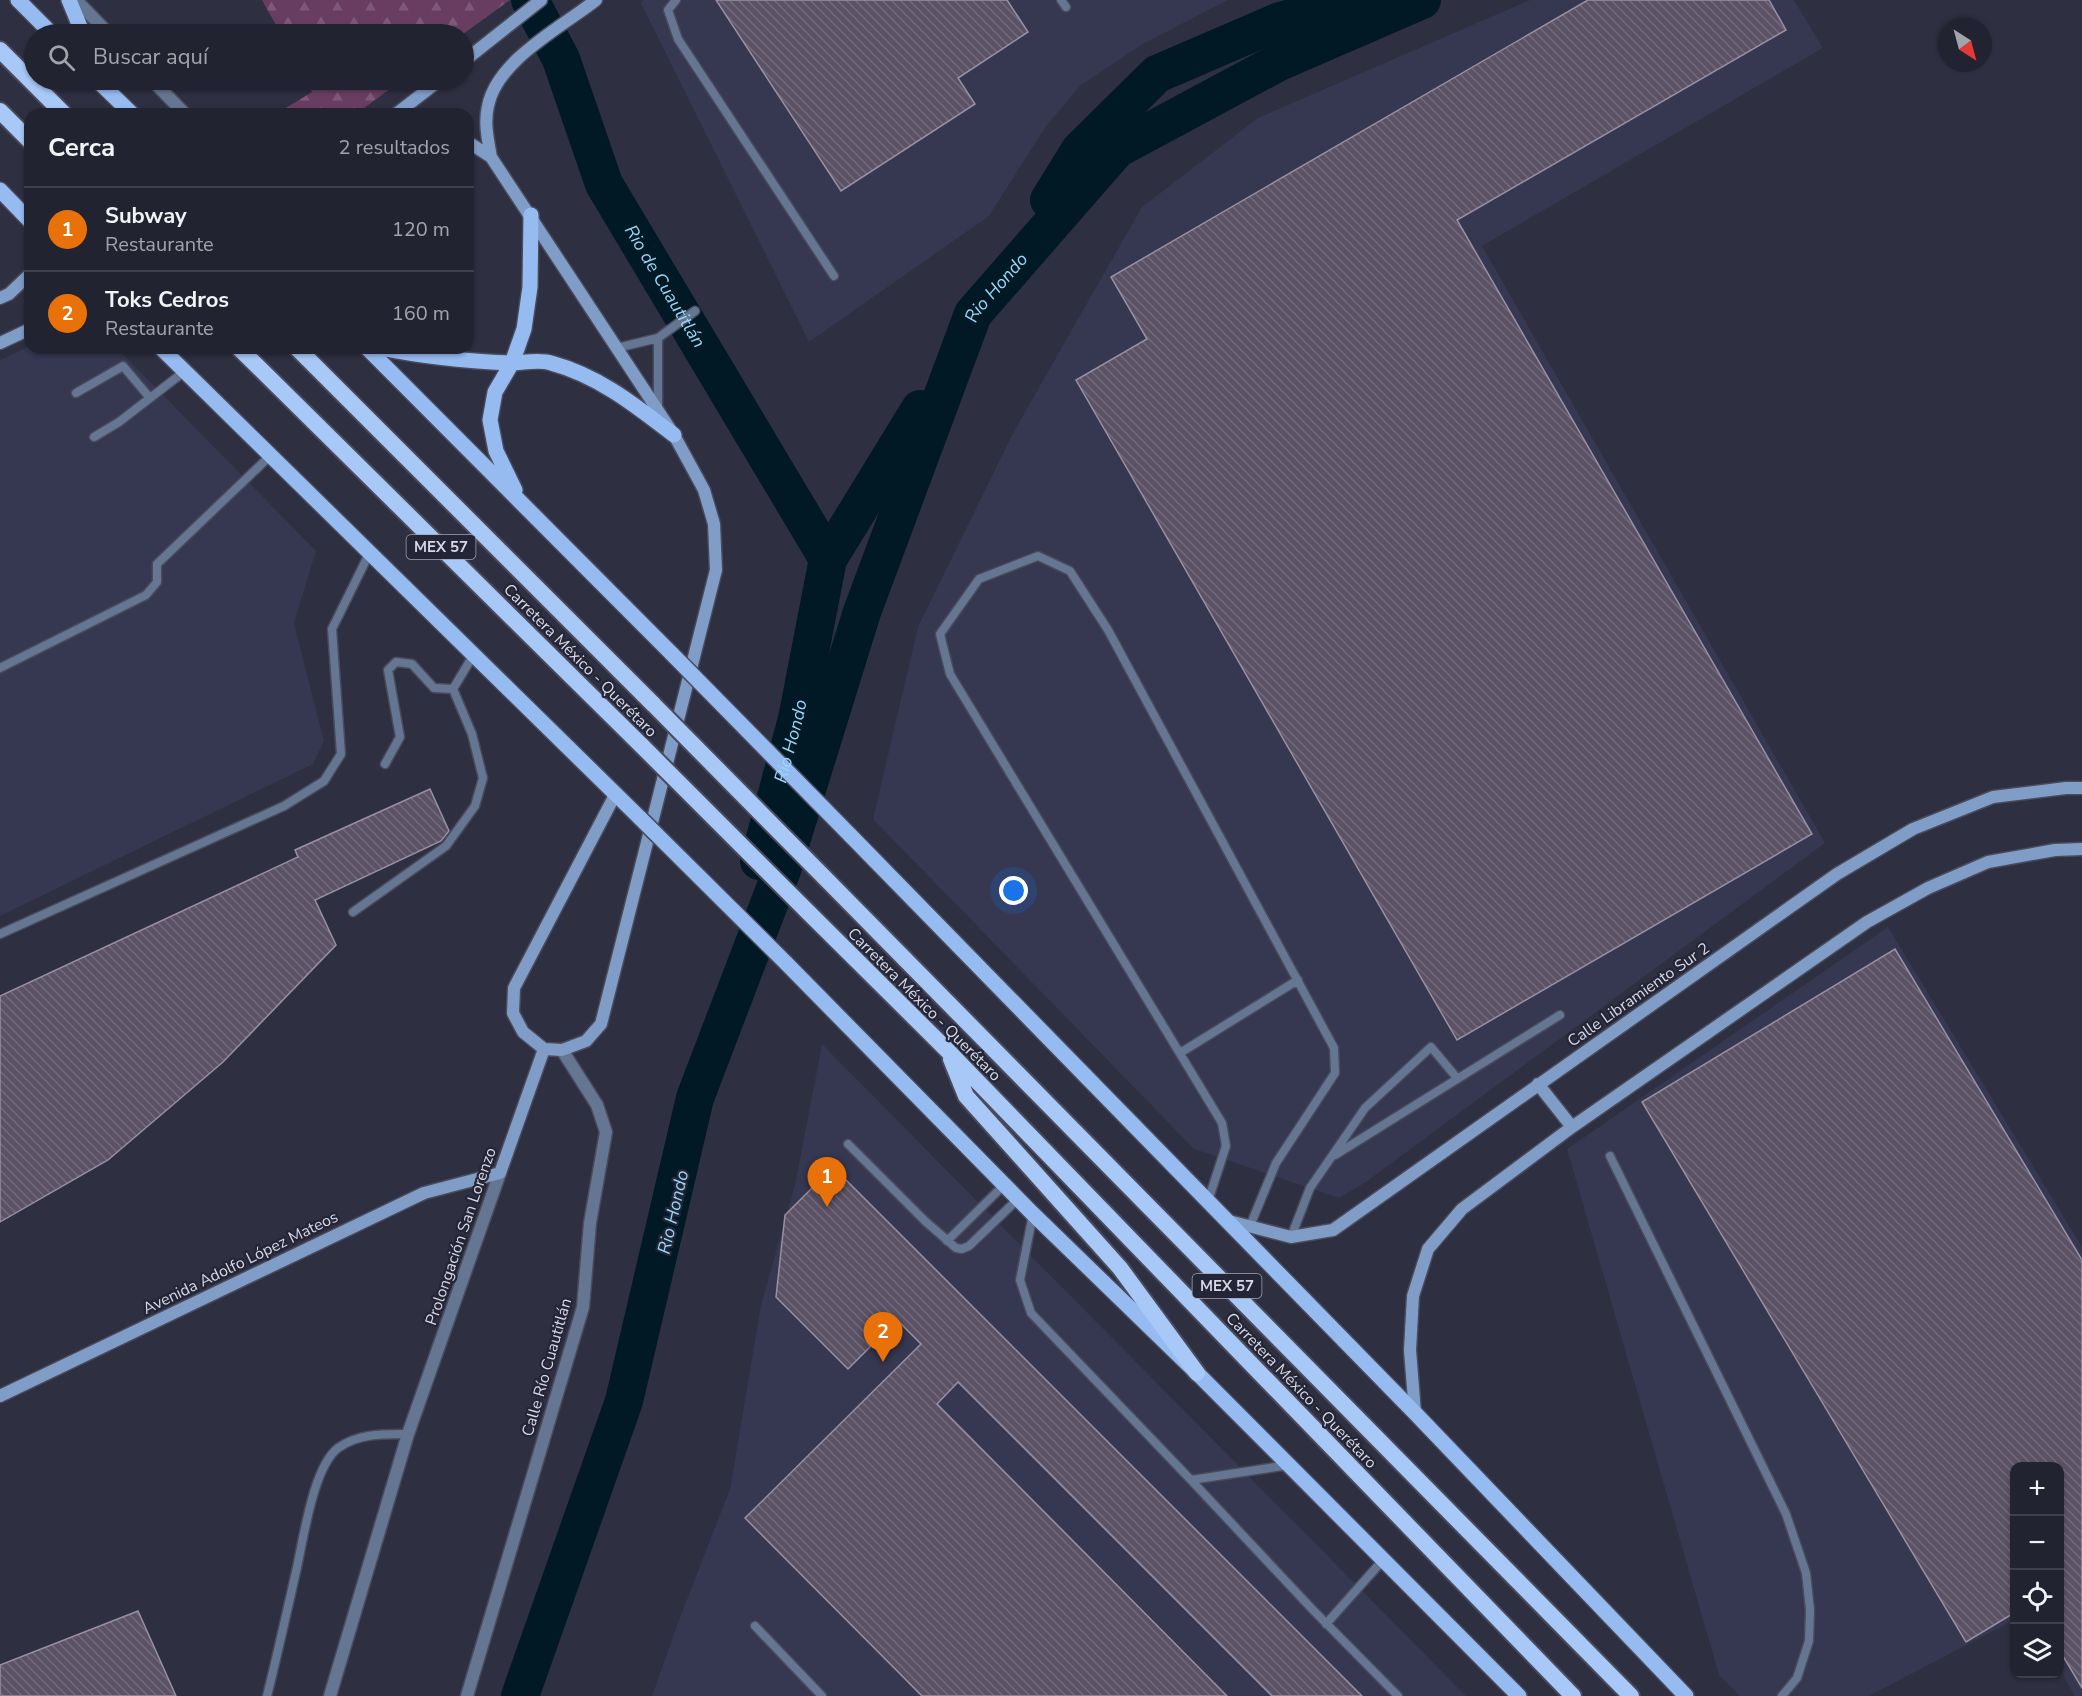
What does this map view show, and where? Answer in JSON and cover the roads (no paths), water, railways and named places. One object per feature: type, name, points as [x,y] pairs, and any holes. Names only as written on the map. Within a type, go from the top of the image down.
[{"type":"highway","points":[[0,50],[24,74]]},
{"type":"highway","points":[[40,90],[58,108]]},
{"type":"highway","points":[[0,111],[24,135]]},
{"type":"highway","name":"Carretera México - Querétaro","points":[[245,354],[947,1050],[1573,1696]]},
{"type":"highway","name":"Carretera México - Querétaro","points":[[303,354],[654,705],[1631,1696]]},
{"type":"highway","points":[[947,1050],[966,1096],[1120,1268],[1197,1373]]},
{"type":"main road","points":[[18,0],[42,24]]},
{"type":"main road","points":[[69,0],[79,24]]},
{"type":"main road","points":[[474,53],[541,0]]},
{"type":"main road","points":[[491,157],[486,127],[488,104],[502,74],[527,51],[595,1]]},
{"type":"main road","points":[[108,90],[126,108]]},
{"type":"main road","points":[[404,108],[427,90]]},
{"type":"main road","points":[[474,146],[491,157],[674,435],[704,490],[714,524],[716,570],[601,1024],[586,1041],[562,1050],[544,1049],[523,1032],[513,1013],[514,988],[615,795]]},
{"type":"main road","points":[[0,190],[24,214]]},
{"type":"main road","points":[[521,500],[496,451],[490,420],[495,392],[512,363],[524,329],[531,287],[531,215]]},
{"type":"main road","points":[[0,298],[9,294],[24,280]]},
{"type":"main road","points":[[0,342],[24,332]]},
{"type":"main road","points":[[168,354],[786,963],[1004,1185],[1197,1373],[1519,1696]]},
{"type":"main road","points":[[373,354],[521,500],[850,835],[1415,1413],[1686,1696]]},
{"type":"main road","points":[[408,354],[512,363],[549,362],[593,378],[629,401],[674,435]]},
{"type":"main road","name":"Calle Libramiento Sur 2","points":[[1225,1220],[1291,1237],[1333,1230],[1837,874],[1914,829],[1993,797],[2082,788]]},
{"type":"main road","points":[[1415,1413],[1410,1350],[1413,1296],[1428,1249],[1462,1209],[1572,1127],[1867,922],[1928,888],[1988,862],[2055,850],[2082,849]]},
{"type":"main road","name":"Prolongación San Lorenzo","points":[[500,1173],[544,1049]]},
{"type":"main road","points":[[1538,1084],[1572,1127]]},
{"type":"main road","name":"Avenida Adolfo López Mateos","points":[[0,1396],[424,1193],[500,1173]]},
{"type":"street","points":[[76,0],[99,24]]},
{"type":"street","points":[[162,90],[179,108]]},
{"type":"street","name":"Calle Río Cuautitlán","points":[[466,1696],[583,1307],[590,1223],[606,1132],[597,1105],[562,1050]]},
{"type":"street","name":"Prolongación San Lorenzo","points":[[330,1696],[408,1434],[500,1173]]},
{"type":"street","points":[[1502,1678],[1507,1696]]},
{"type":"lane","points":[[676,0],[668,10],[678,39],[834,276]]},
{"type":"lane","points":[[617,348],[658,338],[696,310]]},
{"type":"lane","points":[[658,338],[658,411]]},
{"type":"lane","points":[[76,393],[123,366],[150,398]]},
{"type":"lane","points":[[94,437],[118,422],[185,371]]},
{"type":"lane","points":[[0,668],[146,595],[157,582],[158,564],[272,455]]},
{"type":"lane","points":[[0,934],[284,806],[324,781],[341,754],[332,629],[370,552]]},
{"type":"lane","points":[[1207,1202],[1226,1146],[1222,1123],[950,674],[940,634],[979,579],[1038,556],[1070,572],[1108,630],[1334,1048],[1335,1073],[1276,1163],[1250,1226]]},
{"type":"lane","points":[[453,689],[474,654]]},
{"type":"lane","points":[[385,764],[400,737],[388,670],[396,662],[412,664],[434,688],[453,689]]},
{"type":"lane","points":[[352,912],[446,846],[475,806],[483,778],[472,734],[453,689]]},
{"type":"lane","points":[[1180,1053],[1298,980]]},
{"type":"lane","points":[[1329,1159],[1560,1015]]},
{"type":"lane","points":[[1291,1237],[1310,1188],[1365,1108],[1431,1047],[1457,1078]]},
{"type":"lane","points":[[848,1144],[925,1221],[956,1248],[962,1249],[969,1246],[1018,1199]]},
{"type":"lane","points":[[1610,1156],[1786,1514],[1806,1573],[1809,1641],[1797,1678],[1782,1696]]},
{"type":"lane","points":[[947,1241],[1004,1185]]},
{"type":"lane","points":[[1033,1214],[1020,1280],[1031,1313],[1326,1624],[1398,1696]]},
{"type":"lane","points":[[267,1696],[317,1486],[328,1458],[350,1441],[373,1435],[408,1434]]},
{"type":"lane","points":[[1191,1480],[1289,1465]]},
{"type":"lane","points":[[1326,1624],[1383,1560]]},
{"type":"lane","points":[[755,1626],[822,1696]]},
{"type":"waterway","name":"Rio de Cuautitlán","points":[[530,0],[561,59],[604,184],[828,559]]},
{"type":"waterway","name":"Rio Hondo","points":[[1049,200],[1080,150],[1157,74],[1280,21],[1359,0]]},
{"type":"waterway","points":[[520,1696],[624,1401],[695,1098],[782,870],[862,612],[973,314],[1117,149],[1279,62],[1422,0]]},
{"type":"waterway","name":"Rio Hondo","points":[[759,861],[797,719],[828,559],[920,409]]},
{"type":"place","name":"Subway","points":[[827,1207]]},
{"type":"place","name":"Toks Cedros","points":[[883,1362]]}]
